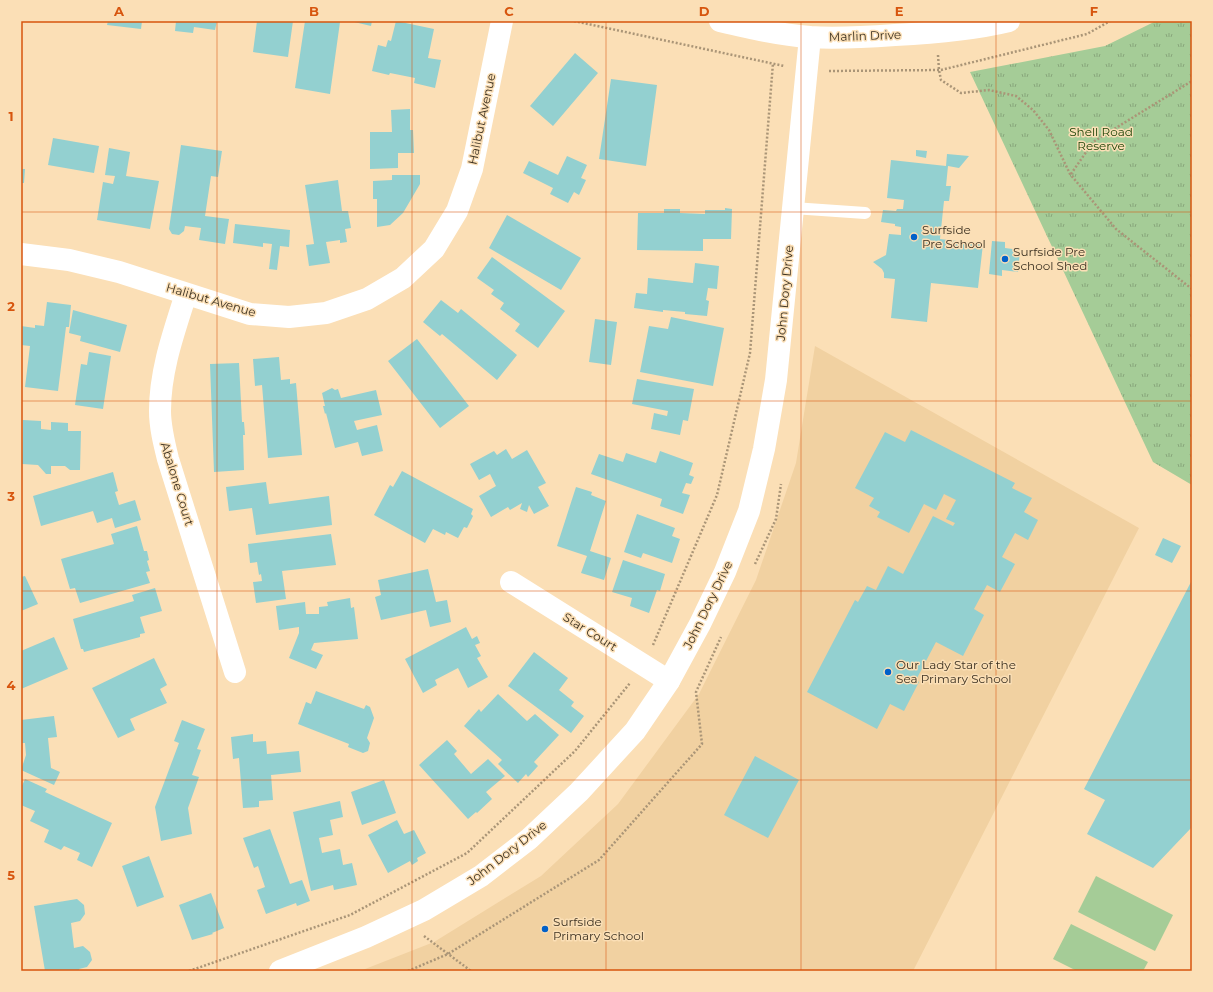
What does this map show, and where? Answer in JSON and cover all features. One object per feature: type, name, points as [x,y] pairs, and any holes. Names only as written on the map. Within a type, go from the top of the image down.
[{"type":"street","name":"Halibut Avenue","points":[[21,254],[69,260],[119,272],[250,314],[289,317],[326,313],[367,299],[403,278],[434,249],[457,211],[472,169],[502,21]]},
{"type":"street","name":"Marlin Drive","points":[[720,21],[755,29],[810,37],[869,37],[936,33],[1009,21]]},
{"type":"street","name":"John Dory Drive","points":[[280,971],[366,937],[403,920],[424,910],[481,876],[529,839],[579,792],[636,731],[669,680],[700,624],[726,572],[749,511],[764,449],[776,380],[810,37]]},
{"type":"street","name":"Abalone Court","points":[[186,294],[167,353],[161,388],[161,424],[168,459],[235,672]]},
{"type":"street","name":"Star Court","points":[[510,582],[669,680]]},
{"type":"lane","points":[[793,208],[865,213]]},
{"type":"path","points":[[936,33],[941,80],[961,93],[989,90],[1016,96],[1032,110],[1049,130],[1070,174],[1116,228],[1192,289]]},
{"type":"path","points":[[189,971],[350,915],[467,853],[575,751],[644,665],[717,495],[750,353],[773,63]]},
{"type":"path","points":[[1070,174],[1093,142],[1192,81]]},
{"type":"path","points":[[403,920],[471,971]]},
{"type":"shaded area","name":"Our Lady Star of the Sea Primary School","points":[[815,346],[1139,528],[913,971],[360,971],[434,942],[541,876],[618,804],[699,694],[756,580],[796,463]]},
{"type":"green space","name":"Shell Road Reserve","points":[[1156,21],[1192,21],[1192,485],[1153,462],[970,72],[1105,46]]},
{"type":"green space","points":[[1096,876],[1173,915],[1155,951],[1078,912]]},
{"type":"green space","points":[[1071,924],[1148,962],[1143,971],[1077,971],[1053,959]]},
{"type":"building","points":[[108,21],[142,21],[141,29],[107,25]]},
{"type":"building","points":[[176,21],[217,21],[215,30],[194,27],[193,33],[175,31]]},
{"type":"building","points":[[257,21],[293,21],[288,57],[253,52]]},
{"type":"building","points":[[305,21],[340,22],[330,94],[295,88]]},
{"type":"building","points":[[350,21],[372,21],[371,26]]},
{"type":"building","points":[[396,21],[434,29],[428,58],[441,60],[435,88],[414,83],[415,78],[390,73],[389,75],[372,71],[378,45],[386,47],[388,40],[391,41]]},
{"type":"building","points":[[575,53],[598,73],[553,126],[530,106]]},
{"type":"building","points":[[611,79],[657,85],[646,166],[599,159]]},
{"type":"building","points":[[410,109],[410,130],[413,130],[414,153],[398,153],[398,168],[370,169],[370,132],[392,132],[391,110]]},
{"type":"building","points":[[53,138],[99,146],[94,173],[48,165]]},
{"type":"building","points":[[181,145],[222,151],[218,177],[211,176],[205,216],[229,219],[225,244],[199,240],[201,228],[185,226],[184,231],[179,235],[172,234],[169,229]]},
{"type":"building","points":[[109,148],[130,152],[126,176],[159,181],[150,229],[97,220],[103,182],[113,184],[115,176],[105,175]]},
{"type":"building","points":[[916,150],[927,151],[926,158],[916,156]]},
{"type":"building","name":"Surfside Pre School","points":[[947,154],[969,156],[959,168],[948,166],[946,186],[951,186],[949,201],[944,201],[940,239],[983,244],[978,288],[931,283],[927,322],[891,318],[895,279],[884,278],[882,269],[873,262],[886,255],[889,234],[901,235],[901,227],[895,226],[895,224],[881,222],[883,210],[896,211],[897,209],[903,209],[904,200],[887,198],[891,160],[946,166]]},
{"type":"building","points":[[567,156],[587,165],[581,178],[586,180],[579,195],[574,192],[568,203],[550,194],[553,188],[523,173],[529,161],[558,175]]},
{"type":"building","points":[[21,169],[25,169],[24,183],[21,183]]},
{"type":"building","points":[[392,175],[420,175],[420,184],[403,213],[390,225],[377,227],[377,199],[373,199],[373,181],[392,180]]},
{"type":"building","points":[[338,180],[342,211],[348,211],[351,228],[345,229],[347,242],[340,243],[340,240],[326,242],[330,263],[309,266],[306,245],[314,244],[305,185]]},
{"type":"building","points":[[725,208],[732,209],[731,239],[703,239],[703,251],[637,250],[638,213],[664,213],[664,209],[680,209],[680,213],[705,214],[705,210],[725,210]]},
{"type":"building","points":[[507,215],[581,258],[561,290],[489,248]]},
{"type":"building","points":[[235,224],[290,230],[289,247],[280,246],[277,270],[269,269],[272,244],[263,243],[263,247],[233,243]]},
{"type":"building","name":"Surfside Pre School Shed","points":[[992,241],[1005,242],[1005,248],[1020,250],[1018,272],[1002,270],[1002,276],[989,274]]},
{"type":"building","points":[[492,257],[565,311],[538,348],[515,331],[520,324],[500,309],[504,303],[491,294],[494,290],[477,278]]},
{"type":"building","points":[[695,263],[719,266],[717,289],[708,288],[706,300],[709,301],[707,316],[685,314],[685,312],[663,310],[663,312],[634,308],[636,293],[647,294],[648,278],[693,283]]},
{"type":"building","points":[[441,300],[458,313],[461,309],[517,355],[497,380],[442,334],[440,336],[423,322]]},
{"type":"building","points":[[47,302],[71,305],[69,327],[66,327],[58,391],[25,387],[30,346],[21,345],[21,326],[35,328],[35,325],[44,326]]},
{"type":"building","points":[[73,310],[127,325],[120,352],[80,341],[81,336],[69,333]]},
{"type":"building","points":[[671,317],[724,328],[713,386],[640,372],[649,326],[668,329]]},
{"type":"building","points":[[595,319],[617,322],[611,365],[589,362]]},
{"type":"building","points":[[417,339],[469,406],[440,428],[388,361]]},
{"type":"building","points":[[89,352],[111,356],[103,409],[75,405],[81,364],[87,365]]},
{"type":"building","points":[[279,357],[281,380],[290,379],[290,384],[296,383],[302,455],[268,458],[262,385],[255,386],[253,359]]},
{"type":"building","points":[[239,363],[242,422],[244,422],[245,435],[243,435],[244,470],[214,472],[210,364]]},
{"type":"building","points":[[637,379],[694,389],[688,421],[683,420],[680,435],[651,429],[654,413],[667,416],[668,411],[632,404]]},
{"type":"building","points":[[332,388],[335,390],[338,389],[341,398],[376,390],[382,415],[354,421],[357,430],[377,425],[383,451],[362,456],[358,442],[335,448],[323,406],[325,406],[322,393]]},
{"type":"building","points":[[23,420],[41,421],[41,429],[51,430],[51,422],[68,423],[68,431],[81,431],[80,470],[70,470],[65,466],[51,466],[51,474],[46,474],[38,465],[22,464]]},
{"type":"building","points":[[911,430],[1015,483],[1012,488],[1032,498],[1024,512],[1038,520],[1028,540],[1015,533],[1002,557],[1015,564],[1000,592],[987,585],[974,609],[984,615],[963,656],[936,642],[916,680],[919,682],[904,711],[890,704],[877,729],[807,692],[855,600],[858,602],[867,586],[876,590],[888,566],[903,574],[933,516],[953,526],[955,523],[946,519],[956,500],[944,494],[936,510],[924,504],[909,533],[877,517],[880,512],[869,506],[874,498],[855,488],[885,432],[905,442]]},
{"type":"building","points":[[506,449],[512,459],[527,450],[546,483],[538,487],[549,506],[534,514],[529,505],[527,512],[520,509],[522,503],[510,510],[508,507],[491,517],[479,496],[496,486],[490,474],[479,480],[470,464],[494,451],[497,455]]},
{"type":"building","points":[[660,451],[693,463],[689,475],[694,477],[691,484],[686,483],[682,493],[690,495],[683,514],[660,506],[662,499],[591,474],[599,454],[623,462],[626,453],[656,463]]},
{"type":"building","points":[[402,471],[473,509],[471,514],[473,516],[467,528],[464,527],[458,538],[446,532],[445,535],[433,529],[425,543],[374,515],[390,485],[393,487]]},
{"type":"building","points":[[113,472],[118,491],[115,492],[119,505],[135,500],[141,520],[115,528],[112,518],[97,523],[93,511],[41,526],[33,496]]},
{"type":"building","points":[[266,482],[269,504],[329,496],[332,525],[256,535],[252,508],[229,511],[226,487]]},
{"type":"building","points":[[576,487],[592,492],[591,495],[606,501],[590,551],[611,558],[604,580],[581,573],[587,556],[557,546]]},
{"type":"building","points":[[637,514],[675,528],[672,536],[680,539],[672,563],[643,553],[641,558],[624,552]]},
{"type":"building","points":[[137,526],[144,551],[147,551],[149,560],[147,561],[150,571],[146,572],[150,583],[80,603],[75,588],[70,589],[61,559],[114,544],[111,534]]},
{"type":"building","points":[[331,534],[336,565],[282,571],[286,599],[256,603],[253,582],[262,581],[261,574],[259,575],[257,562],[250,563],[248,544]]},
{"type":"building","points":[[1163,538],[1181,546],[1172,563],[1155,555]]},
{"type":"building","points":[[623,560],[665,574],[660,591],[657,590],[649,613],[630,606],[632,598],[612,592]]},
{"type":"building","points":[[428,569],[436,602],[447,600],[451,622],[430,627],[426,610],[381,620],[375,597],[381,595],[378,580]]},
{"type":"building","points":[[25,576],[38,604],[21,611],[21,577]]},
{"type":"building","points":[[1192,580],[1192,827],[1153,868],[1087,834],[1105,800],[1084,789]]},
{"type":"building","points":[[155,588],[162,611],[140,617],[145,633],[140,634],[140,637],[84,652],[83,649],[81,649],[73,619],[134,601],[132,595]]},
{"type":"building","points":[[350,598],[351,608],[354,607],[358,639],[314,643],[311,650],[323,655],[316,669],[289,658],[299,633],[299,627],[279,630],[276,606],[305,602],[306,614],[319,614],[319,607],[328,606],[327,602]]},
{"type":"building","points":[[466,627],[472,639],[477,636],[480,643],[475,645],[481,656],[477,658],[488,677],[468,688],[458,668],[435,680],[437,685],[423,693],[405,659]]},
{"type":"building","points":[[54,637],[68,669],[21,689],[21,651]]},
{"type":"building","points":[[534,652],[568,678],[559,690],[574,702],[571,706],[584,716],[571,733],[508,686]]},
{"type":"building","points":[[154,658],[167,685],[160,689],[167,703],[130,719],[135,730],[118,738],[92,688]]},
{"type":"building","points":[[316,691],[364,709],[366,705],[370,707],[374,718],[367,738],[370,743],[368,751],[363,753],[348,747],[349,744],[298,724],[306,702],[311,704]]},
{"type":"building","points":[[498,694],[527,721],[535,714],[559,735],[534,762],[538,766],[528,777],[526,774],[518,783],[498,764],[502,760],[464,726],[479,709],[481,712]]},
{"type":"building","points":[[54,716],[57,737],[48,738],[51,768],[60,772],[54,785],[21,770],[26,755],[25,743],[21,743],[21,720]]},
{"type":"building","points":[[182,720],[205,729],[197,749],[201,750],[192,775],[199,777],[188,808],[192,834],[161,841],[155,807],[179,743],[174,741]]},
{"type":"building","points":[[253,734],[253,742],[266,741],[267,754],[299,751],[301,772],[271,775],[273,800],[259,801],[259,807],[243,808],[239,758],[233,759],[231,737]]},
{"type":"building","points":[[447,740],[457,751],[454,754],[471,774],[488,759],[505,776],[486,792],[492,799],[468,819],[419,765]]},
{"type":"building","points":[[755,756],[799,780],[768,838],[724,815]]},
{"type":"building","points":[[25,779],[47,789],[45,792],[112,823],[92,867],[77,860],[80,853],[64,846],[61,850],[44,842],[49,830],[30,821],[35,811],[21,805],[21,788]]},
{"type":"building","points":[[384,780],[396,813],[362,825],[351,792]]},
{"type":"building","points":[[340,801],[343,817],[330,820],[333,835],[319,838],[322,853],[340,849],[343,865],[352,863],[357,885],[334,890],[333,885],[311,891],[293,812]]},
{"type":"building","points":[[397,820],[404,834],[414,830],[426,853],[417,858],[418,861],[412,865],[410,861],[388,873],[368,835]]},
{"type":"building","points":[[270,829],[290,884],[302,880],[310,901],[297,906],[296,903],[266,914],[257,890],[265,887],[258,866],[254,868],[243,838]]},
{"type":"building","points":[[149,856],[164,897],[137,907],[122,866]]},
{"type":"building","points":[[211,893],[224,928],[212,933],[213,934],[192,940],[179,905]]},
{"type":"building","points":[[77,899],[84,905],[85,914],[80,921],[71,923],[74,948],[83,946],[90,952],[92,960],[87,967],[79,969],[79,971],[45,971],[34,906]]},
{"type":"place","name":"Surfside Pre School","points":[[914,237]]},
{"type":"place","name":"Surfside Pre School Shed","points":[[1005,259]]},
{"type":"place","name":"Our Lady Star of the Sea Primary School","points":[[888,672]]},
{"type":"place","name":"Surfside Primary School","points":[[545,929]]}]
